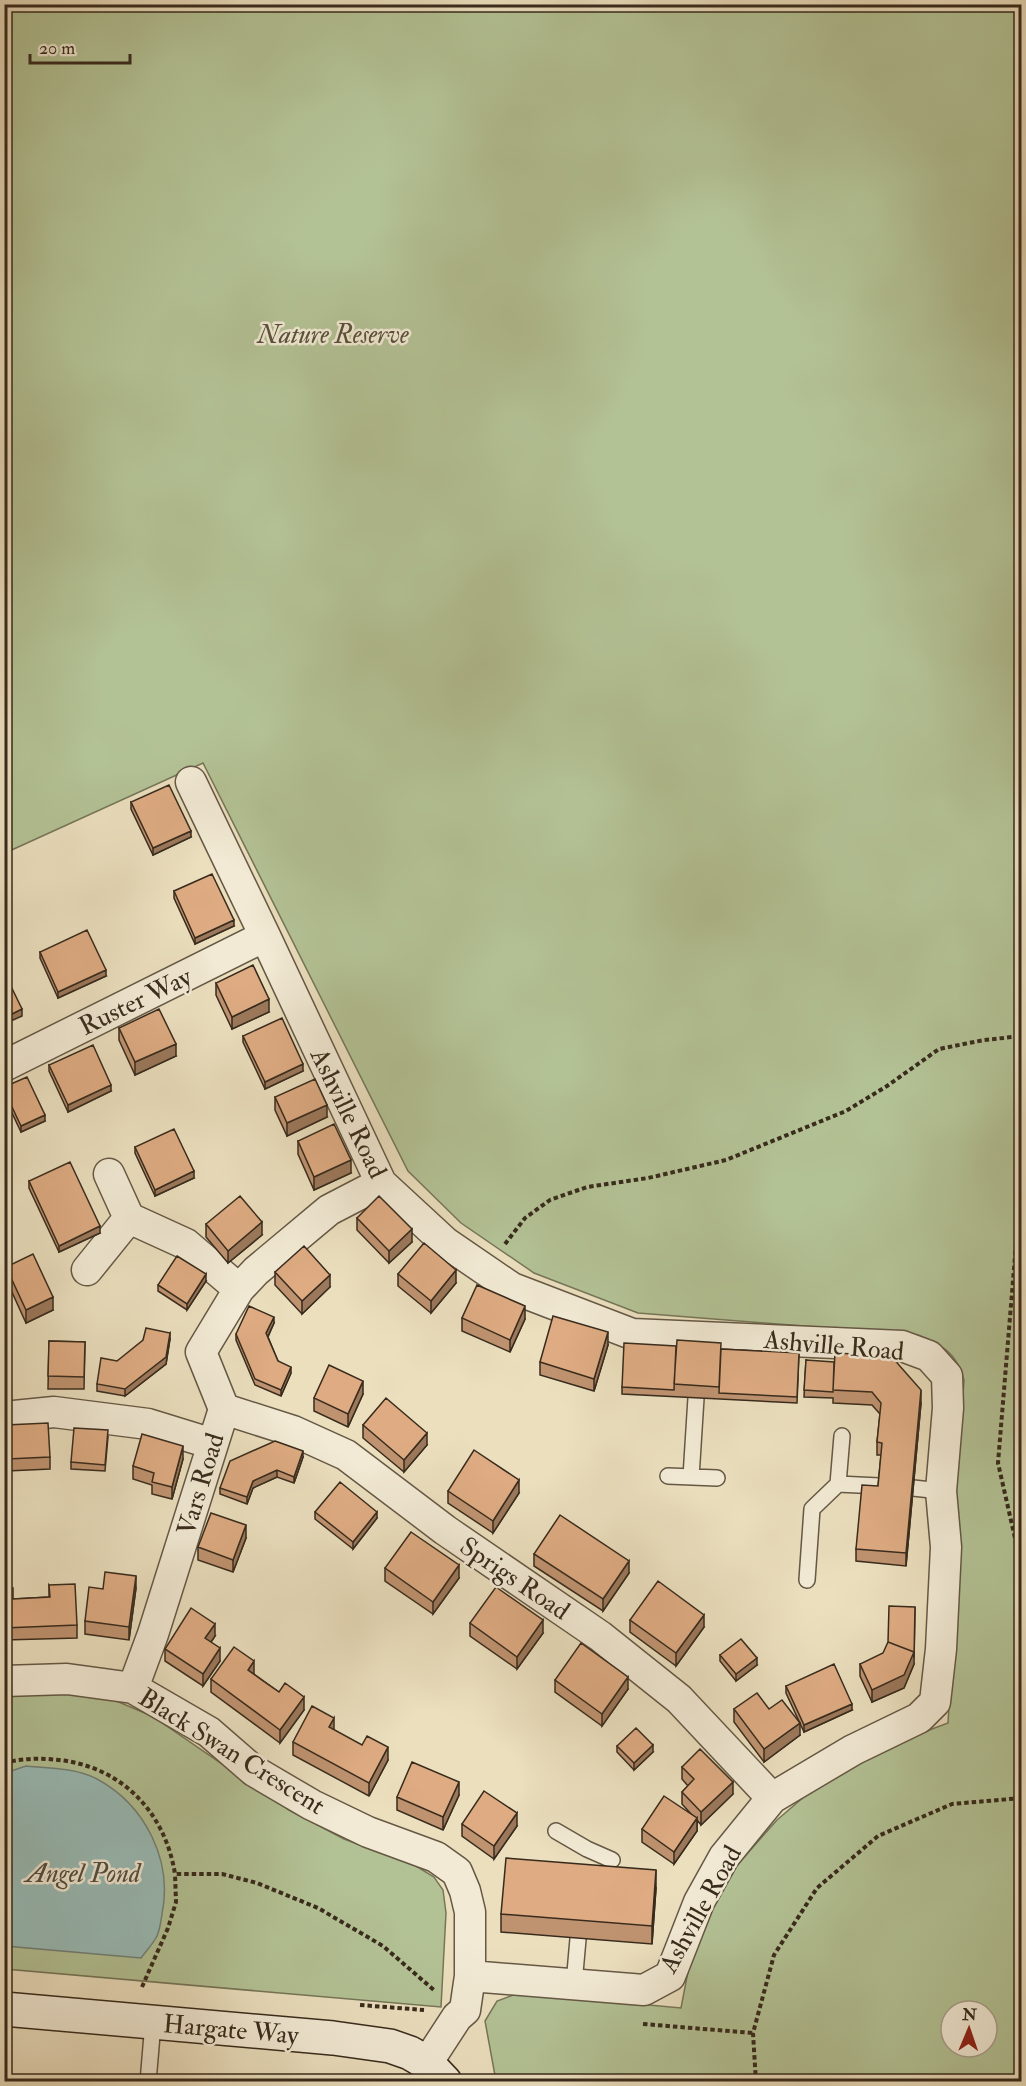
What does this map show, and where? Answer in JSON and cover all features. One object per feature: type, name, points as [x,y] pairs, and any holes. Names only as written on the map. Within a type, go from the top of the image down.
[{"type":"street","name":"Ashville Road","points":[[191,782],[381,1183],[446,1243],[512,1288],[632,1334],[698,1345],[902,1346],[929,1356],[947,1376],[948,1408],[927,1489],[946,1546],[941,1649],[935,1702],[919,1718],[853,1750],[772,1797],[724,1857],[699,1902],[670,1976],[644,1990],[470,1976]]},
{"type":"street","name":"Ruster Way","points":[[4,1066],[265,936]]},
{"type":"street","points":[[109,1174],[129,1218],[186,1244],[239,1289]]},
{"type":"street","name":"Vars Road","points":[[134,1688],[157,1623],[224,1409],[201,1352],[239,1289],[256,1271],[329,1210],[381,1183]]},
{"type":"street","points":[[87,1270],[129,1218]]},
{"type":"street","name":"Sprigs Road","points":[[224,1409],[293,1431],[346,1455],[445,1530],[600,1636],[679,1699],[772,1797]]},
{"type":"street","points":[[4,1417],[54,1412],[148,1424],[213,1444]]},
{"type":"street","name":"Black Swan Crescent","points":[[4,1681],[67,1679],[134,1688],[209,1732],[254,1771],[312,1805],[368,1832],[436,1857],[457,1872],[465,1890],[470,1912],[470,1976],[465,2010],[457,2017],[436,2072]]},
{"type":"street","name":"Hargate Way","points":[[4,2009],[367,2042],[390,2046],[410,2053],[436,2072]]},
{"type":"lane","points":[[691,1477],[696,1398]]},
{"type":"lane","points":[[807,1580],[812,1509],[838,1484],[842,1436]]},
{"type":"lane","points":[[668,1476],[717,1478]]},
{"type":"lane","points":[[838,1484],[879,1486]]},
{"type":"lane","points":[[556,1831],[586,1855],[612,1860]]},
{"type":"lane","points":[[574,1984],[578,1938]]},
{"type":"lane","points":[[145,2022],[148,2082]]},
{"type":"path","points":[[500,1249],[525,1218],[550,1200],[587,1187],[648,1178],[726,1160],[846,1111],[939,1049],[984,1040],[1022,1036]]},
{"type":"path","points":[[1022,1222],[1017,1232],[998,1463],[1022,1569]]},
{"type":"path","points":[[4,1763],[38,1758],[74,1762],[96,1768],[126,1786],[143,1802],[158,1823],[172,1855],[176,1902],[168,1928],[141,1989],[145,2022]]},
{"type":"path","points":[[756,2082],[753,2033],[774,1955],[817,1888],[878,1836],[952,1804],[1022,1798]]},
{"type":"path","points":[[175,1874],[222,1874],[257,1883],[318,1908],[383,1946],[450,2004],[465,2010]]},
{"type":"path","points":[[638,2024],[753,2033]]},
{"type":"green space","name":"Nature Reserve","points":[[4,5],[1021,5],[1021,2081],[496,2081],[485,2021],[497,2001],[519,1993],[681,2008],[691,1956],[709,1909],[738,1864],[777,1820],[827,1777],[887,1746],[948,1723],[958,1551],[955,1507],[964,1380],[957,1363],[947,1351],[918,1335],[638,1313],[534,1273],[461,1223],[408,1171],[203,763],[5,853]]},
{"type":"green space","points":[[47,1690],[102,1695],[152,1716],[289,1810],[344,1839],[416,1866],[434,1877],[443,1890],[446,1913],[441,2007],[5,1969],[4,1697]]},
{"type":"water","name":"Angel Pond","points":[[26,1766],[53,1768],[89,1775],[114,1790],[142,1819],[159,1854],[164,1894],[158,1933],[141,1958],[5,1946],[5,1773]]},
{"type":"building","points":[[169,785],[191,831],[153,848],[131,802]]},
{"type":"building","points":[[212,874],[234,920],[195,938],[174,891]]},
{"type":"building","points":[[87,930],[106,970],[58,992],[40,952]]},
{"type":"building","points":[[253,965],[269,999],[232,1017],[216,983]]},
{"type":"building","points":[[4,972],[22,1009],[4,1018]]},
{"type":"building","points":[[159,1009],[176,1044],[135,1062],[119,1028]]},
{"type":"building","points":[[282,1018],[303,1064],[265,1082],[243,1036]]},
{"type":"building","points":[[93,1045],[111,1085],[68,1105],[49,1065]]},
{"type":"building","points":[[27,1077],[45,1115],[21,1126],[4,1087]]},
{"type":"building","points":[[315,1079],[327,1105],[287,1123],[275,1097]]},
{"type":"building","points":[[334,1124],[351,1160],[314,1177],[298,1141]]},
{"type":"building","points":[[174,1129],[194,1171],[155,1190],[135,1147]]},
{"type":"building","points":[[70,1162],[100,1226],[59,1246],[29,1181]]},
{"type":"building","points":[[240,1196],[262,1222],[228,1251],[206,1224]]},
{"type":"building","points":[[379,1196],[412,1229],[389,1251],[357,1218]]},
{"type":"building","points":[[424,1243],[456,1270],[431,1301],[398,1274]]},
{"type":"building","points":[[304,1246],[330,1275],[302,1301],[275,1272]]},
{"type":"building","points":[[33,1254],[53,1297],[26,1310],[6,1267]]},
{"type":"building","points":[[177,1256],[206,1274],[187,1304],[158,1285]]},
{"type":"building","points":[[477,1285],[525,1306],[510,1340],[462,1318]]},
{"type":"building","points":[[249,1306],[274,1317],[266,1333],[278,1361],[291,1367],[281,1390],[255,1379],[236,1334]]},
{"type":"building","points":[[553,1316],[608,1332],[594,1379],[540,1362]]},
{"type":"building","points":[[146,1328],[170,1333],[166,1357],[125,1389],[97,1384],[101,1358],[117,1361],[143,1340]]},
{"type":"building","points":[[677,1340],[721,1343],[719,1387],[674,1384]]},
{"type":"building","points":[[49,1341],[85,1342],[84,1377],[48,1376]]},
{"type":"building","points":[[624,1343],[676,1346],[674,1390],[622,1387]]},
{"type":"building","points":[[721,1349],[799,1353],[797,1397],[719,1393]]},
{"type":"building","points":[[835,1353],[891,1356],[921,1390],[906,1553],[856,1549],[862,1485],[878,1486],[882,1443],[877,1442],[881,1403],[872,1392],[833,1390]]},
{"type":"building","points":[[4,1358],[11,1358],[11,1383],[4,1383]]},
{"type":"building","points":[[806,1360],[834,1362],[833,1392],[804,1390]]},
{"type":"building","points":[[329,1365],[363,1381],[348,1414],[314,1398]]},
{"type":"building","points":[[386,1398],[427,1433],[404,1460],[363,1425]]},
{"type":"building","points":[[48,1423],[50,1457],[7,1459],[6,1425]]},
{"type":"building","points":[[74,1428],[108,1430],[105,1465],[71,1462]]},
{"type":"building","points":[[142,1434],[183,1446],[172,1487],[152,1482],[154,1473],[133,1466]]},
{"type":"building","points":[[275,1441],[303,1451],[294,1477],[277,1470],[253,1481],[247,1497],[220,1488],[230,1461]]},
{"type":"building","points":[[474,1450],[519,1480],[493,1521],[448,1491]]},
{"type":"building","points":[[340,1482],[377,1512],[353,1542],[315,1512]]},
{"type":"building","points":[[211,1513],[246,1525],[233,1560],[198,1547]]},
{"type":"building","points":[[560,1515],[629,1561],[603,1599],[534,1554]]},
{"type":"building","points":[[411,1532],[459,1565],[433,1602],[385,1568]]},
{"type":"building","points":[[105,1572],[136,1576],[129,1627],[85,1621],[89,1587],[103,1589]]},
{"type":"building","points":[[658,1581],[704,1615],[676,1653],[630,1620]]},
{"type":"building","points":[[75,1584],[77,1625],[4,1628],[4,1588],[13,1588],[13,1599],[50,1597],[49,1585]]},
{"type":"building","points":[[496,1587],[543,1620],[517,1657],[470,1623]]},
{"type":"building","points":[[889,1606],[915,1607],[914,1658],[914,1652],[888,1642]]},
{"type":"building","points":[[191,1608],[215,1624],[205,1638],[220,1648],[203,1674],[165,1649]]},
{"type":"building","points":[[741,1639],[757,1658],[736,1674],[720,1655]]},
{"type":"building","points":[[888,1642],[914,1652],[904,1675],[872,1690],[860,1664],[883,1653]]},
{"type":"building","points":[[581,1643],[628,1677],[602,1714],[555,1680]]},
{"type":"building","points":[[234,1647],[254,1661],[248,1670],[263,1681],[279,1692],[285,1683],[304,1697],[280,1730],[211,1679]]},
{"type":"building","points":[[834,1664],[852,1704],[804,1725],[786,1686]]},
{"type":"building","points":[[757,1693],[769,1709],[782,1700],[800,1723],[764,1749],[734,1709]]},
{"type":"building","points":[[312,1706],[334,1718],[329,1727],[362,1745],[367,1736],[388,1747],[369,1783],[293,1742]]},
{"type":"building","points":[[636,1728],[653,1745],[634,1763],[617,1746]]},
{"type":"building","points":[[700,1749],[733,1782],[701,1812],[682,1792],[694,1779],[682,1767]]},
{"type":"building","points":[[412,1762],[459,1782],[443,1817],[397,1797]]},
{"type":"building","points":[[484,1791],[517,1813],[494,1846],[462,1824]]},
{"type":"building","points":[[664,1796],[697,1818],[674,1852],[642,1829]]},
{"type":"building","points":[[506,1858],[656,1870],[652,1926],[501,1914]]}]
